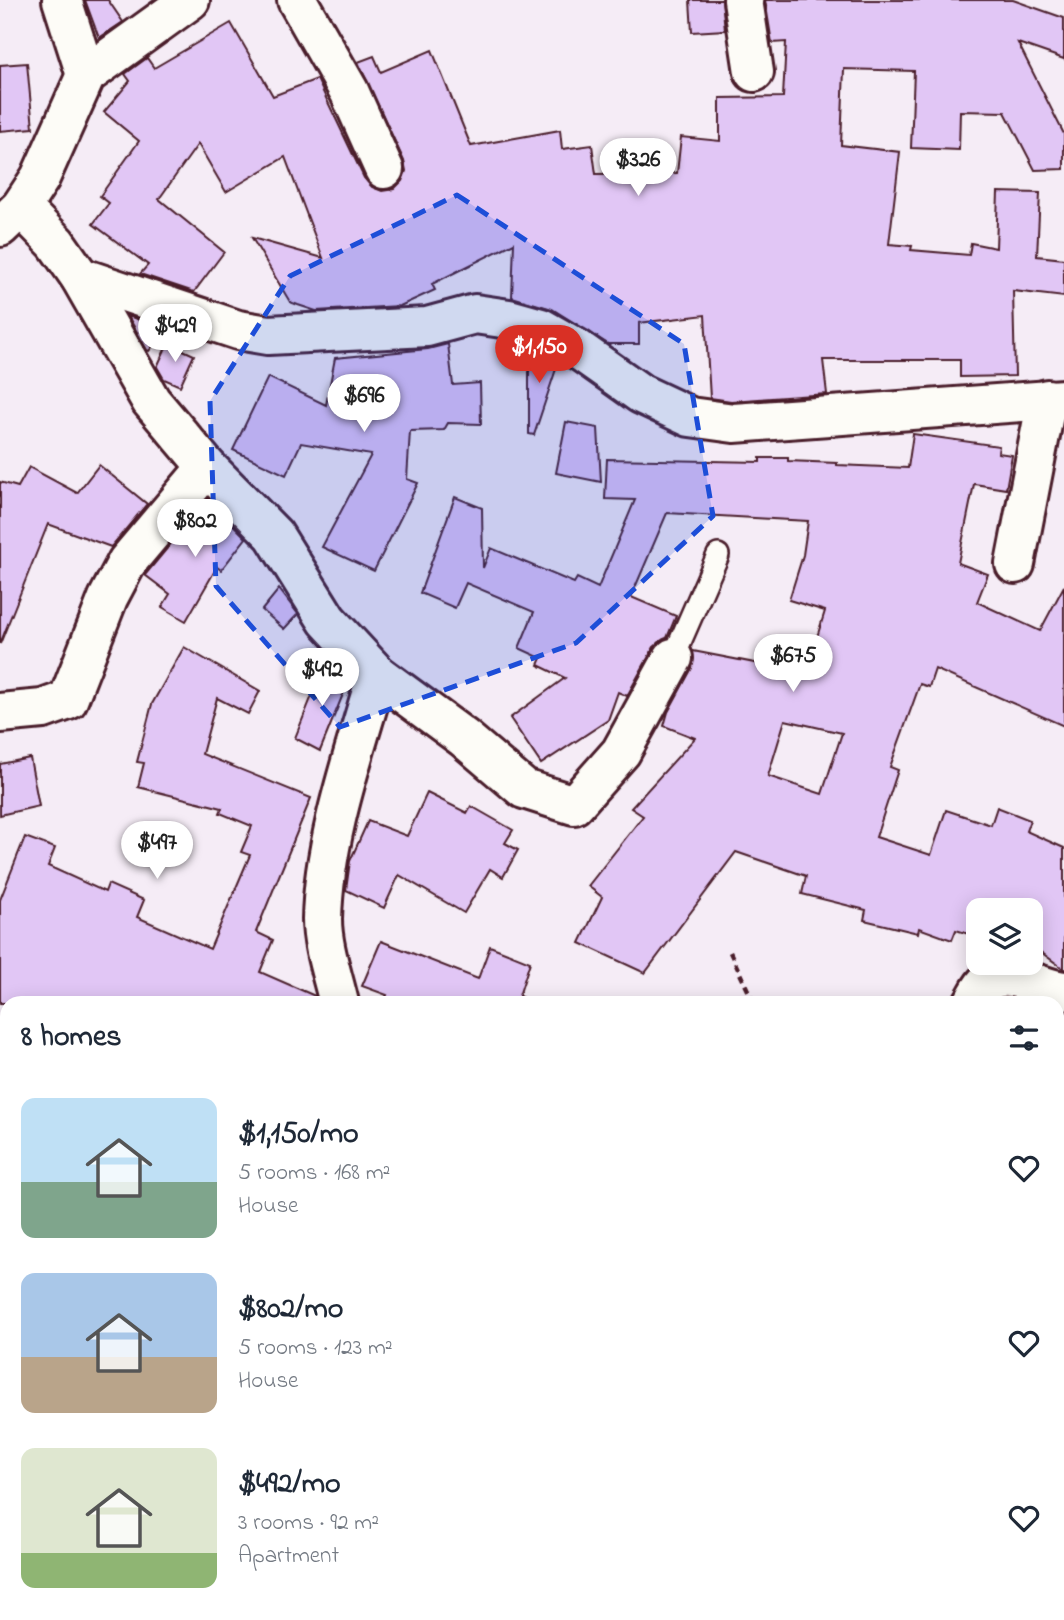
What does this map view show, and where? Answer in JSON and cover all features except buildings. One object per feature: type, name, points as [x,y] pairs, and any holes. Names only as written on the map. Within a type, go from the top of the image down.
[{"type":"street","points":[[62,0],[86,75]]},
{"type":"street","points":[[190,0],[86,75],[40,178],[10,217],[56,243],[80,277],[151,401],[207,467],[274,535],[327,620],[377,674],[464,738],[524,789],[573,805],[621,752],[673,658]]},
{"type":"street","points":[[297,0],[349,91],[384,169]]},
{"type":"street","points":[[743,0],[754,72]]},
{"type":"street","points":[[80,277],[238,330],[268,335],[427,327],[475,314],[509,319],[541,328],[576,348],[641,394],[690,416],[734,423],[1055,399],[1015,564]]},
{"type":"street","points":[[0,713],[43,709],[68,701],[108,598],[127,562],[207,467]]},
{"type":"street","points":[[338,996],[322,921],[328,866],[349,772],[377,674]]},
{"type":"street","points":[[977,996],[985,983],[1000,978],[1024,979],[1064,991]]},
{"type":"lane","points":[[673,658],[718,555]]},
{"type":"path","points":[[730,952],[751,996]]},
{"type":"highlighted area","points":[[457,195],[684,344],[713,516],[576,643],[340,727],[216,586],[210,401],[290,276]]}]
